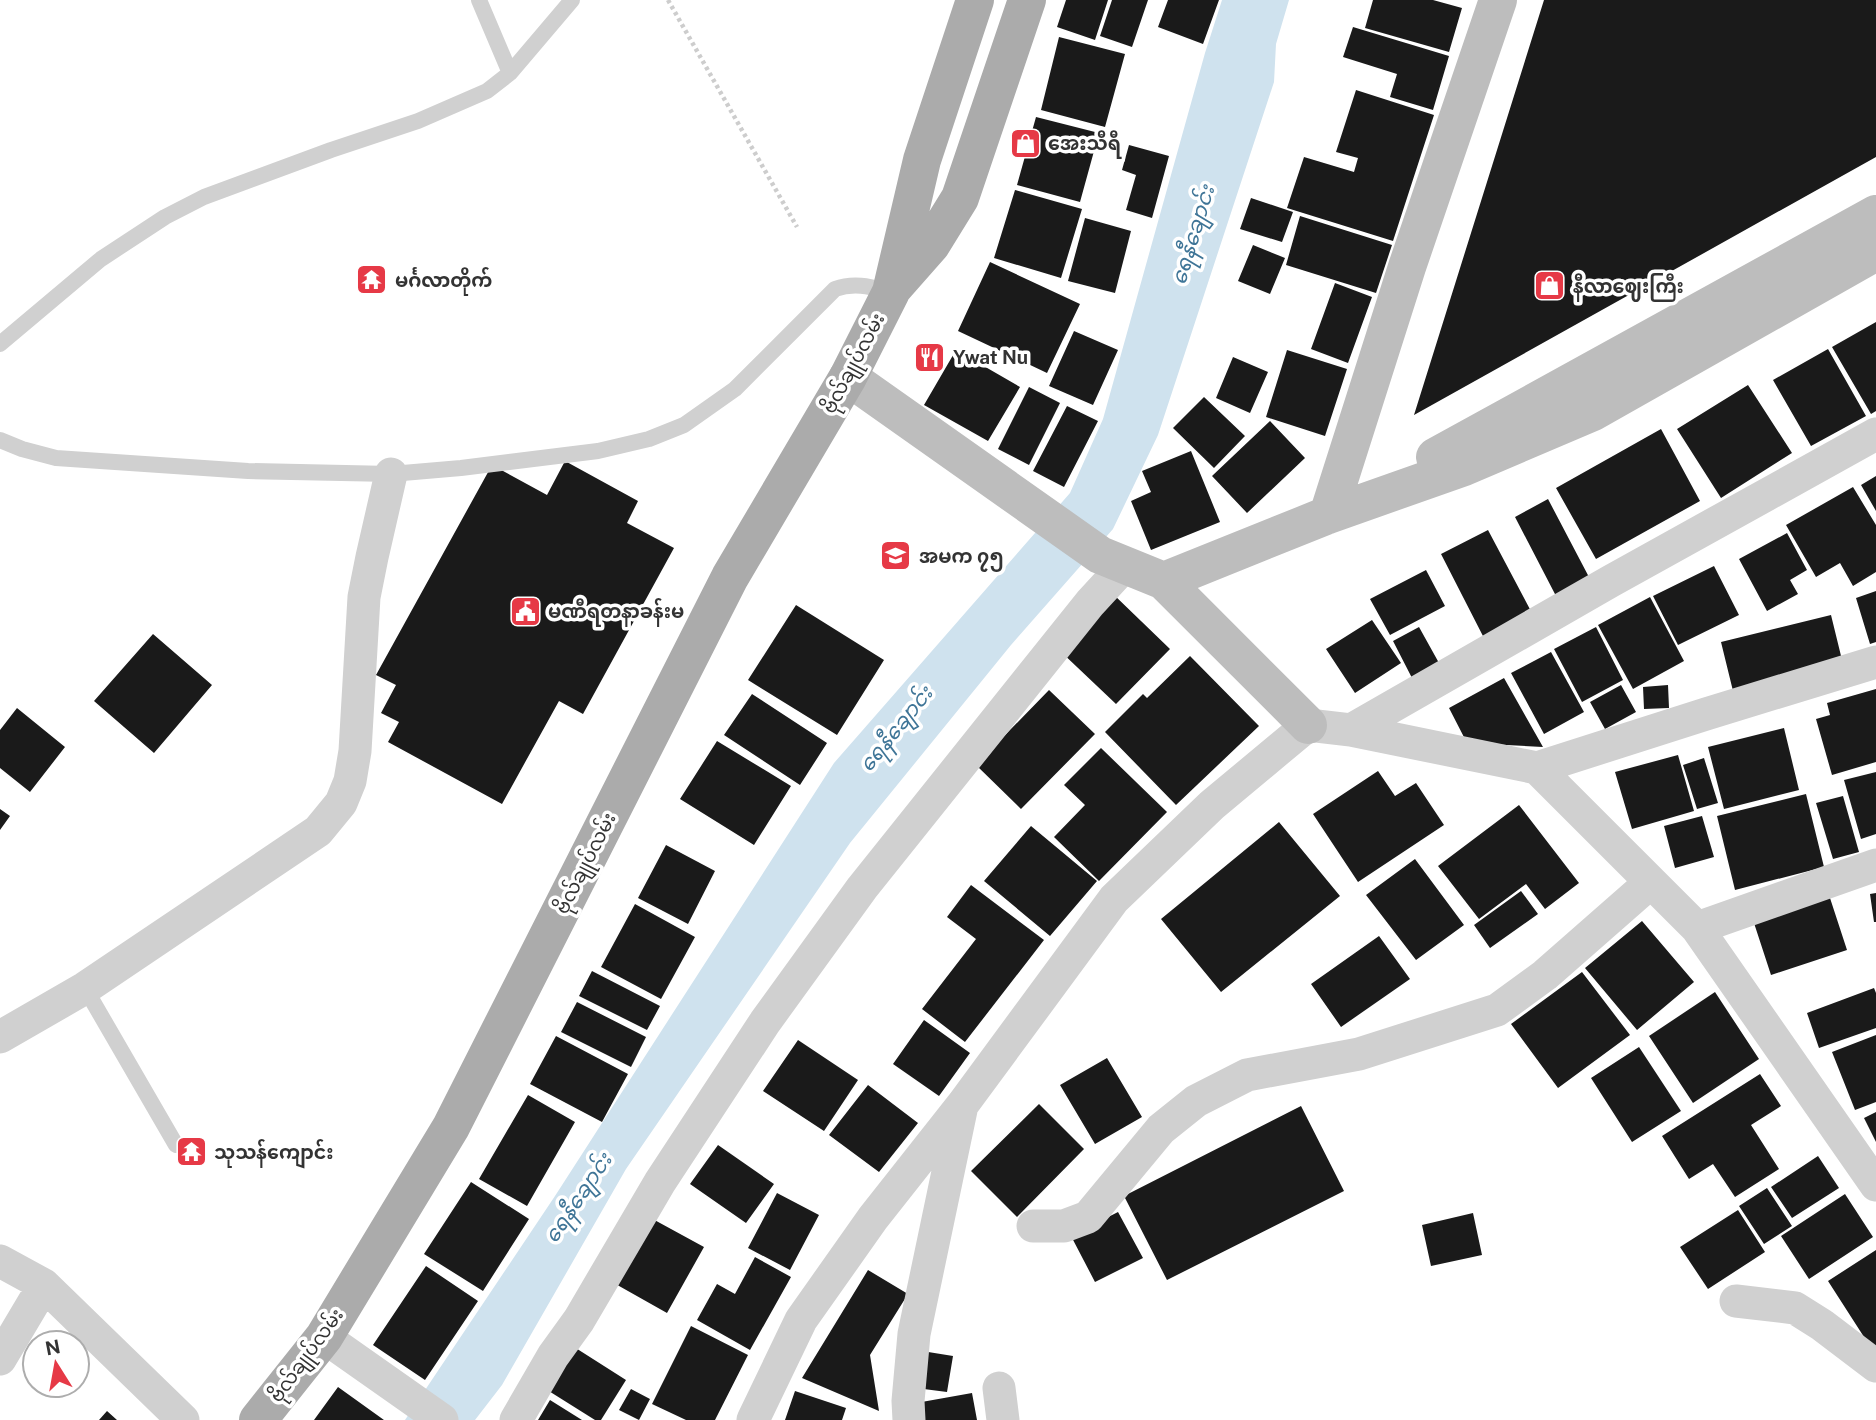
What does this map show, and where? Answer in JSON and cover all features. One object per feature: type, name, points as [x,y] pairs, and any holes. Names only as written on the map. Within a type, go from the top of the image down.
[{"type":"main road","points":[[891,292],[922,160],[975,0]]},
{"type":"main road","points":[[891,292],[931,245],[960,198],[1027,0]]},
{"type":"main road","name":"ဗိုလ်‌ချုပ်‌လမ်း","points":[[258,1420],[324,1337],[451,1127],[730,578],[848,377],[891,292]]},
{"type":"street","points":[[1328,515],[1407,267],[1498,0]]},
{"type":"street","points":[[1328,515],[1876,214]]},
{"type":"street","points":[[1164,581],[1328,515],[1464,467],[1592,412],[1876,252]]},
{"type":"street","points":[[848,377],[1113,560],[1164,581],[1308,725],[1351,730],[1537,768],[1876,662]]},
{"type":"street","points":[[1351,730],[1876,434]]},
{"type":"street","points":[[0,1037],[85,988],[318,831],[341,803],[350,781],[355,751],[364,597],[391,474]]},
{"type":"street","points":[[516,1420],[553,1356],[579,1320],[660,1182],[765,1022],[862,888],[1090,603],[1113,560]]},
{"type":"street","points":[[753,1420],[801,1320],[873,1218],[963,1104],[1114,899],[1212,805],[1308,725]]},
{"type":"street","points":[[1537,768],[1697,928],[1876,1185]]},
{"type":"street","points":[[1697,928],[1876,865]]},
{"type":"street","points":[[1033,1226],[1064,1226],[1088,1217],[1161,1129],[1196,1101],[1247,1075],[1359,1054],[1496,1010],[1545,975],[1651,882]]},
{"type":"street","points":[[909,1420],[908,1401],[914,1334],[963,1104]]},
{"type":"street","points":[[0,1261],[44,1285],[183,1420]]},
{"type":"street","points":[[0,1359],[44,1285]]},
{"type":"street","points":[[1737,1301],[1796,1308],[1876,1366]]},
{"type":"street","points":[[324,1337],[429,1410]]},
{"type":"lane","points":[[479,0],[510,74]]},
{"type":"lane","points":[[0,344],[101,259],[165,217],[204,197],[418,121],[487,91],[510,74],[572,0]]},
{"type":"lane","points":[[0,440],[56,458],[248,471],[391,474],[598,451],[649,439],[684,425],[735,389],[835,289],[857,284],[891,292]]},
{"type":"lane","points":[[85,988],[176,1146]]},
{"type":"path","points":[[668,0],[797,227]]},
{"type":"water","name":"ရေနီချောင်း","points":[[1222,0],[1289,0],[1276,44],[1274,82],[1158,435],[1113,529],[1011,645],[850,843],[626,1169],[502,1385],[475,1420],[405,1420],[555,1196],[834,763],[1070,493],[1103,419]]},
{"type":"building","points":[[1066,0],[1108,0],[1095,40],[1057,27]]},
{"type":"building","points":[[1112,0],[1148,0],[1132,47],[1100,36]]},
{"type":"building","points":[[1168,0],[1219,0],[1203,44],[1158,27]]},
{"type":"building","points":[[1373,0],[1433,0],[1462,8],[1449,52],[1365,28]]},
{"type":"building","name":"နီလာ‌ဈေးကြီး","points":[[1544,0],[1876,0],[1876,157],[1414,415]]},
{"type":"building","points":[[1353,27],[1449,56],[1433,110],[1390,97],[1397,74],[1343,57]]},
{"type":"building","points":[[1059,37],[1125,54],[1105,127],[1041,110]]},
{"type":"building","points":[[1356,90],[1434,115],[1393,241],[1287,208],[1304,157],[1354,172],[1358,158],[1336,152]]},
{"type":"building","points":[[1036,117],[1099,133],[1080,202],[1017,185]]},
{"type":"building","points":[[1129,145],[1169,156],[1152,218],[1126,210],[1136,175],[1122,170]]},
{"type":"building","points":[[1015,190],[1082,209],[1061,278],[994,258]]},
{"type":"building","points":[[1251,198],[1293,212],[1282,242],[1240,229]]},
{"type":"building","points":[[1300,216],[1392,245],[1376,293],[1286,265]]},
{"type":"building","points":[[1085,218],[1131,231],[1115,293],[1068,281]]},
{"type":"building","points":[[1253,245],[1285,258],[1270,294],[1238,281]]},
{"type":"building","points":[[990,262],[1080,304],[1047,373],[958,331]]},
{"type":"building","points":[[1335,283],[1372,297],[1348,363],[1311,349]]},
{"type":"building","points":[[1876,322],[1876,411],[1871,414],[1832,347]]},
{"type":"building","points":[[1074,331],[1118,350],[1093,405],[1049,386]]},
{"type":"building","points":[[1828,349],[1866,416],[1811,446],[1773,380]]},
{"type":"building","points":[[956,350],[1020,387],[988,441],[924,405]]},
{"type":"building","points":[[1287,350],[1347,369],[1325,436],[1266,417]]},
{"type":"building","points":[[1233,357],[1268,372],[1250,413],[1216,398]]},
{"type":"building","points":[[1748,385],[1792,453],[1721,498],[1677,429]]},
{"type":"building","points":[[1029,387],[1060,403],[1029,465],[998,449]]},
{"type":"building","points":[[1204,397],[1245,436],[1214,468],[1173,428]]},
{"type":"building","points":[[1067,406],[1098,421],[1064,487],[1033,471]]},
{"type":"building","points":[[1270,421],[1305,458],[1247,513],[1212,476]]},
{"type":"building","points":[[1661,429],[1700,501],[1596,559],[1556,488]]},
{"type":"building","points":[[1191,451],[1220,522],[1151,550],[1131,501],[1151,492],[1142,471]]},
{"type":"building","name":"မဏီရတနာခန်းမ","points":[[565,461],[638,501],[627,523],[674,548],[583,714],[559,701],[502,804],[388,742],[399,722],[381,713],[396,685],[376,675],[492,465],[547,495]]},
{"type":"building","points":[[1876,476],[1876,511],[1861,485]]},
{"type":"building","points":[[1853,487],[1876,525],[1876,572],[1853,586],[1840,563],[1816,577],[1786,525]]},
{"type":"building","points":[[1548,499],[1590,579],[1556,596],[1515,517]]},
{"type":"building","points":[[1488,530],[1533,615],[1485,640],[1441,554]]},
{"type":"building","points":[[1787,533],[1807,570],[1790,580],[1798,594],[1767,611],[1739,559]]},
{"type":"building","points":[[1714,566],[1739,615],[1678,645],[1653,596]]},
{"type":"building","points":[[1426,570],[1445,606],[1390,635],[1370,599]]},
{"type":"building","points":[[1876,591],[1876,642],[1870,644],[1856,598]]},
{"type":"building","points":[[1112,593],[1170,649],[1116,704],[1058,649]]},
{"type":"building","points":[[1650,597],[1684,661],[1633,689],[1598,625]]},
{"type":"building","points":[[796,605],[884,660],[837,735],[748,680]]},
{"type":"building","points":[[1831,615],[1843,664],[1733,691],[1721,642]]},
{"type":"building","points":[[1372,620],[1401,663],[1355,693],[1326,649]]},
{"type":"building","points":[[1419,627],[1439,663],[1412,678],[1393,641]]},
{"type":"building","points":[[1596,627],[1623,680],[1582,702],[1554,649]]},
{"type":"building","points":[[153,634],[212,685],[154,753],[94,701]]},
{"type":"building","points":[[1551,652],[1584,712],[1544,734],[1511,673]]},
{"type":"building","points":[[1190,656],[1259,726],[1176,805],[1105,732],[1143,694],[1147,698]]},
{"type":"building","points":[[1504,678],[1543,747],[1467,743],[1449,708]]},
{"type":"building","points":[[1621,685],[1636,712],[1605,729],[1590,702]]},
{"type":"building","points":[[1668,685],[1669,708],[1644,709],[1643,687]]},
{"type":"building","points":[[1876,689],[1876,762],[1832,775],[1816,719],[1830,715],[1827,703]]},
{"type":"building","points":[[1049,690],[1095,734],[1021,809],[976,765]]},
{"type":"building","points":[[752,694],[827,743],[800,785],[724,735]]},
{"type":"building","points":[[17,708],[65,747],[30,792],[0,768],[0,730]]},
{"type":"building","points":[[1784,728],[1799,790],[1724,809],[1708,747]]},
{"type":"building","points":[[717,741],[791,786],[754,845],[680,799]]},
{"type":"building","points":[[1101,748],[1167,812],[1099,881],[1054,837],[1085,805],[1064,785]]},
{"type":"building","points":[[1678,755],[1694,811],[1632,829],[1615,772]]},
{"type":"building","points":[[1704,758],[1718,803],[1697,809],[1683,765]]},
{"type":"building","points":[[1378,771],[1395,796],[1416,783],[1444,825],[1358,882],[1313,814]]},
{"type":"building","points":[[1876,772],[1876,834],[1861,839],[1844,780]]},
{"type":"building","points":[[1806,794],[1824,867],[1735,890],[1717,816]]},
{"type":"building","points":[[1843,796],[1859,852],[1833,859],[1816,803]]},
{"type":"building","points":[[1519,805],[1579,883],[1545,909],[1526,884],[1479,919],[1438,866]]},
{"type":"building","points":[[0,809],[10,816],[0,830]]},
{"type":"building","points":[[1702,816],[1714,857],[1675,868],[1664,826]]},
{"type":"building","points":[[1279,822],[1340,896],[1221,992],[1161,919]]},
{"type":"building","points":[[1031,826],[1097,881],[1050,936],[984,881]]},
{"type":"building","points":[[666,845],[715,871],[688,924],[638,898]]},
{"type":"building","points":[[1415,859],[1464,925],[1416,960],[1366,895]]},
{"type":"building","points":[[971,885],[1044,940],[965,1042],[922,1009],[976,939],[947,917]]},
{"type":"building","points":[[1521,891],[1538,914],[1490,948],[1474,925]]},
{"type":"building","points":[[1876,893],[1876,922],[1874,922],[1870,894]]},
{"type":"building","points":[[1830,898],[1847,950],[1771,975],[1754,923]]},
{"type":"building","points":[[635,904],[695,937],[661,999],[601,967]]},
{"type":"building","points":[[1642,921],[1694,982],[1637,1030],[1585,968]]},
{"type":"building","points":[[1379,936],[1410,979],[1341,1027],[1311,984]]},
{"type":"building","points":[[592,971],[660,1006],[647,1030],[579,996]]},
{"type":"building","points":[[1582,972],[1630,1035],[1558,1088],[1511,1024]]},
{"type":"building","points":[[1874,988],[1876,1028],[1819,1048],[1807,1013]]},
{"type":"building","points":[[1715,992],[1759,1059],[1693,1103],[1649,1036]]},
{"type":"building","points":[[577,1002],[646,1037],[631,1067],[561,1032]]},
{"type":"building","points":[[924,1020],[970,1053],[939,1096],[893,1064]]},
{"type":"building","points":[[1876,1035],[1876,1102],[1855,1110],[1832,1052]]},
{"type":"building","points":[[556,1036],[628,1074],[602,1122],[530,1084]]},
{"type":"building","points":[[798,1040],[858,1080],[824,1131],[763,1091]]},
{"type":"building","points":[[1639,1047],[1681,1111],[1632,1142],[1591,1078]]},
{"type":"building","points":[[1107,1058],[1142,1117],[1095,1144],[1060,1085]]},
{"type":"building","points":[[1760,1074],[1781,1106],[1751,1125],[1779,1169],[1735,1197],[1713,1164],[1689,1179],[1662,1136]]},
{"type":"building","points":[[868,1085],[918,1123],[879,1172],[829,1135]]},
{"type":"building","points":[[528,1095],[575,1122],[527,1206],[479,1179]]},
{"type":"building","points":[[1039,1104],[1084,1149],[1017,1217],[971,1171]]},
{"type":"building","points":[[1301,1106],[1344,1191],[1167,1280],[1124,1196]]},
{"type":"building","points":[[1876,1112],[1876,1142],[1864,1118]]},
{"type":"building","points":[[718,1145],[774,1184],[746,1223],[690,1184]]},
{"type":"building","points":[[1818,1156],[1839,1188],[1792,1218],[1771,1187]]},
{"type":"building","points":[[471,1182],[529,1219],[483,1291],[424,1254]]},
{"type":"building","points":[[1767,1188],[1792,1226],[1764,1244],[1739,1206]]},
{"type":"building","points":[[777,1193],[819,1215],[790,1270],[748,1248]]},
{"type":"building","points":[[1845,1194],[1873,1237],[1809,1279],[1781,1236]]},
{"type":"building","points":[[1738,1210],[1765,1252],[1708,1289],[1680,1247]]},
{"type":"building","points":[[1118,1212],[1143,1258],[1095,1282],[1071,1236]]},
{"type":"building","points":[[1473,1213],[1482,1255],[1431,1266],[1422,1225]]},
{"type":"building","points":[[649,1217],[704,1247],[667,1313],[612,1282]]},
{"type":"building","points":[[1876,1250],[1876,1350],[1873,1351],[1828,1281]]},
{"type":"building","points":[[755,1257],[791,1277],[750,1350],[697,1320],[717,1284],[735,1294]]},
{"type":"building","points":[[426,1266],[478,1301],[425,1380],[373,1345]]},
{"type":"building","points":[[868,1270],[908,1294],[870,1355],[879,1411],[802,1378]]},
{"type":"building","points":[[691,1326],[748,1355],[715,1420],[686,1420],[652,1404]]},
{"type":"building","points":[[571,1345],[626,1380],[601,1420],[595,1420],[544,1388]]},
{"type":"building","points":[[922,1351],[953,1356],[947,1392],[916,1388]]},
{"type":"building","points":[[338,1387],[384,1420],[314,1420]]},
{"type":"building","points":[[631,1389],[650,1399],[639,1420],[619,1410]]},
{"type":"building","points":[[795,1391],[846,1408],[842,1420],[785,1420]]},
{"type":"building","points":[[972,1393],[977,1420],[919,1420],[916,1403]]},
{"type":"building","points":[[550,1400],[582,1420],[538,1420]]},
{"type":"building","points":[[107,1411],[117,1420],[99,1420]]},
{"type":"place","name":"အေးသီရီ","points":[[1025,143]]},
{"type":"place","name":"မင်္ဂလာတိုက်","points":[[372,280]]},
{"type":"place","name":"နီလာ‌ဈေးကြီး","points":[[1550,286]]},
{"type":"place","name":"Ywat Nu","points":[[930,357]]},
{"type":"place","name":"အမက ၇၅","points":[[896,556]]},
{"type":"place","name":"မဏီရတနာခန်းမ","points":[[525,611]]},
{"type":"place","name":"သုသန်ကျောင်း","points":[[191,1152]]}]
